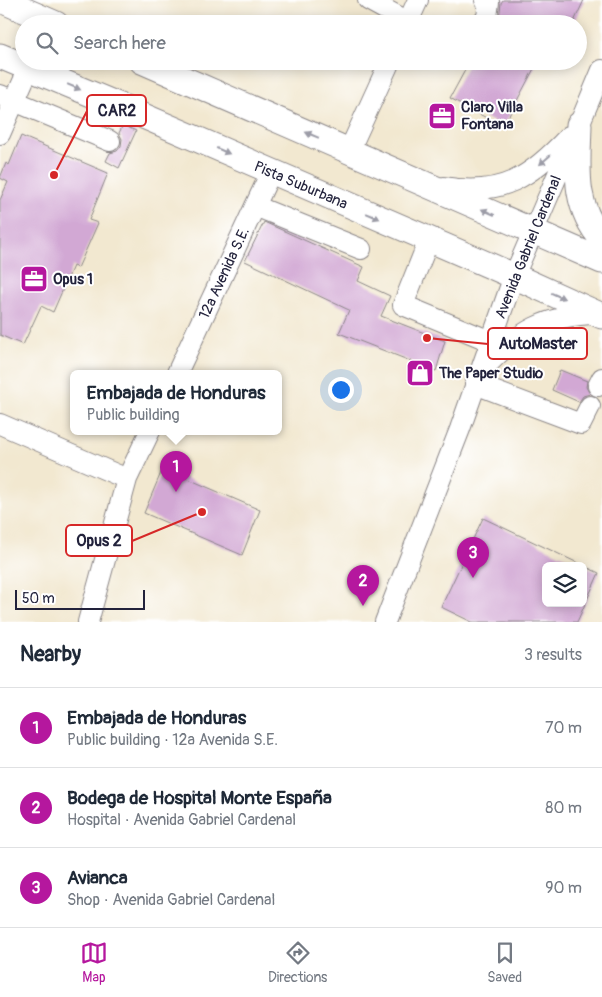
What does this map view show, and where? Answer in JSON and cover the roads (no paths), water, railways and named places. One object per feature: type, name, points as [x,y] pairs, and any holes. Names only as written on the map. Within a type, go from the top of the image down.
[{"type":"main road","points":[[1,0],[33,15]]},
{"type":"main road","name":"Pista Suburbana","points":[[0,56],[15,60]]},
{"type":"main road","name":"Pista Suburbana","points":[[41,70],[270,172],[514,276],[600,315]]},
{"type":"main road","points":[[163,70],[602,261]]},
{"type":"main road","points":[[579,125],[578,175],[581,200],[590,223],[602,238]]},
{"type":"street","points":[[368,0],[395,15]]},
{"type":"street","points":[[412,15],[418,0]]},
{"type":"street","points":[[485,0],[489,2],[487,15]]},
{"type":"street","points":[[0,134],[7,98],[27,70]]},
{"type":"street","points":[[349,151],[386,70]]},
{"type":"street","name":"Avenida Gabriel Cardenal","points":[[385,622],[460,429],[514,276],[602,70]]},
{"type":"street","points":[[7,98],[110,141]]},
{"type":"street","points":[[420,182],[467,190],[489,189],[501,186],[533,170],[560,147],[579,125]]},
{"type":"street","name":"12a Avenida S.E.","points":[[178,370],[270,172]]},
{"type":"street","points":[[255,206],[361,249]]},
{"type":"street","points":[[429,240],[403,305],[490,341]]},
{"type":"street","points":[[590,406],[581,424],[477,378],[503,348],[536,326],[560,318],[583,314],[600,315]]},
{"type":"street","points":[[0,424],[127,479]]},
{"type":"street","points":[[88,622],[127,479],[148,435]]},
{"type":"place","name":"Claro Villa Fontana","points":[[442,116]]},
{"type":"place","name":"CAR2","points":[[54,175]]},
{"type":"place","name":"Opus 1","points":[[34,279]]},
{"type":"place","name":"AutoMaster","points":[[427,338]]},
{"type":"place","name":"The Paper Studio","points":[[420,373]]},
{"type":"place","name":"Embajada de Honduras","points":[[176,492]]},
{"type":"place","name":"Opus 2","points":[[202,512]]},
{"type":"place","name":"Avianca","points":[[473,578]]},
{"type":"place","name":"Bodega de Hospital Monte España","points":[[363,606]]}]
